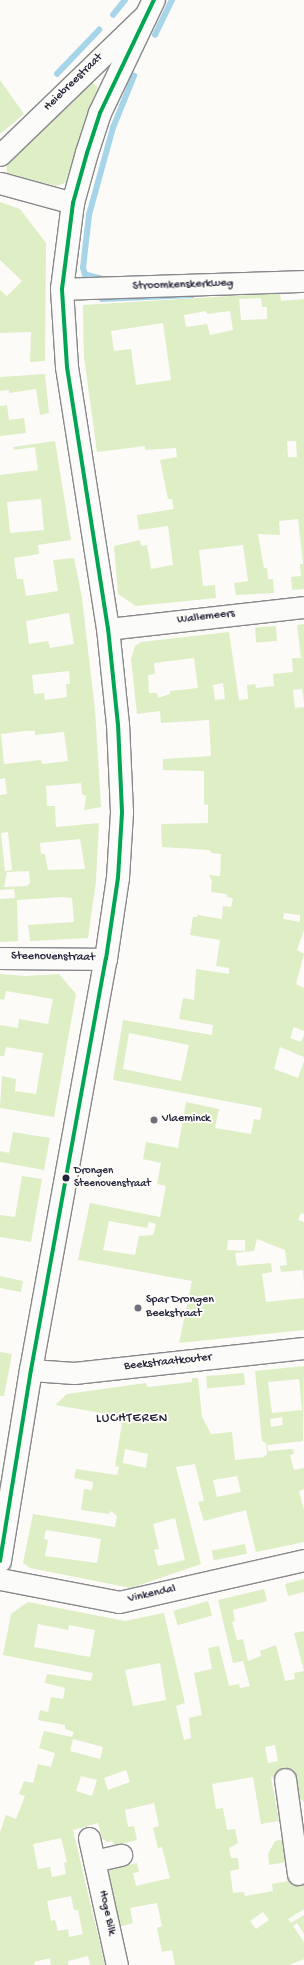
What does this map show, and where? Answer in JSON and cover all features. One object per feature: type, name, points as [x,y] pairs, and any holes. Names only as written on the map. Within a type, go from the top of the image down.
[{"type":"street","name":"Heiebreestraat","points":[[0,154],[151,6]]},
{"type":"street","points":[[0,1561],[31,1370],[106,959],[118,878],[122,812],[118,725],[108,630],[67,367],[62,289],[73,203],[100,113],[151,6]]},
{"type":"street","points":[[0,183],[73,203]]},
{"type":"street","name":"Stroomkenskerkweg","points":[[62,289],[304,281]]},
{"type":"street","name":"Wallemeers","points":[[108,630],[304,607]]},
{"type":"street","name":"Steenovenstraat","points":[[0,958],[106,959]]},
{"type":"street","name":"Beekstraatkouter","points":[[31,1370],[74,1373],[304,1348]]},
{"type":"street","name":"Vinkendal","points":[[0,1580],[119,1602],[304,1560]]},
{"type":"street","points":[[284,1779],[298,1826],[298,1874]]},
{"type":"street","name":"Hoge Bilk","points":[[89,1838],[117,1965]]},
{"type":"street","points":[[94,1861],[121,1855]]},
{"type":"green space","points":[[0,80],[24,114],[0,134]]},
{"type":"green space","points":[[91,82],[98,87],[65,183],[56,186],[7,173],[6,163]]},
{"type":"green space","points":[[0,202],[20,209],[46,243],[45,361],[30,362],[31,332],[0,333],[0,290],[7,296],[22,281],[0,260]]},
{"type":"green space","points":[[280,293],[281,301],[304,299],[304,589],[292,590],[291,577],[301,576],[300,564],[303,564],[298,519],[279,521],[280,535],[258,534],[264,568],[267,568],[268,579],[273,579],[274,593],[236,595],[234,583],[248,581],[243,545],[199,550],[203,586],[215,585],[216,598],[136,606],[118,594],[114,546],[140,540],[141,546],[147,545],[151,569],[173,565],[168,526],[139,530],[137,515],[174,509],[172,499],[168,499],[160,460],[177,457],[176,448],[145,450],[145,446],[97,452],[84,357],[83,305]],"holes":[[[261,298],[262,307],[267,307],[267,319],[241,320],[239,299]],[[206,311],[207,314],[230,311],[233,330],[210,335],[207,324],[186,327],[184,315]],[[163,323],[171,380],[136,385],[131,349],[114,351],[111,331]],[[287,441],[296,441],[297,457],[288,457]]]},
{"type":"green space","points":[[45,374],[49,413],[40,415],[36,389],[9,393],[9,390],[0,391],[0,377]]},
{"type":"green space","points":[[7,405],[9,420],[24,418],[26,433],[0,436],[0,406]]},
{"type":"green space","points":[[55,441],[71,540],[38,545],[39,554],[14,558],[17,579],[23,579],[26,596],[58,591],[53,560],[74,558],[82,598],[95,710],[101,807],[84,810],[86,796],[82,794],[81,783],[46,786],[47,806],[55,806],[56,827],[99,823],[96,881],[88,938],[30,941],[28,925],[74,922],[72,898],[63,897],[17,900],[18,941],[0,942],[0,899],[15,898],[14,889],[0,890],[0,795],[7,794],[5,778],[0,779],[0,475],[38,470],[35,447],[14,450],[13,447]],"holes":[[[41,499],[44,530],[10,533],[7,502]],[[69,613],[74,644],[50,648],[48,641],[29,644],[26,621]],[[69,671],[70,684],[66,684],[67,697],[45,700],[44,693],[34,694],[32,675]],[[24,731],[35,731],[35,735],[64,732],[68,761],[42,764],[41,760],[4,764],[1,734]],[[8,832],[12,870],[5,871],[1,833]],[[80,839],[85,869],[48,870],[45,854],[41,854],[40,843]],[[29,871],[30,883],[27,886],[4,887],[7,872]]]},
{"type":"green space","points":[[304,624],[304,703],[302,689],[293,690],[295,708],[304,707],[304,930],[297,950],[304,954],[296,984],[304,988],[304,1031],[294,1027],[290,1038],[301,1042],[304,1035],[304,1057],[280,1047],[274,1069],[298,1078],[304,1061],[304,1214],[301,1213],[298,1220],[304,1222],[304,1285],[303,1270],[281,1272],[280,1266],[287,1265],[285,1250],[257,1239],[254,1251],[235,1253],[237,1266],[271,1263],[272,1272],[262,1274],[266,1302],[304,1298],[304,1330],[179,1343],[192,1281],[78,1260],[90,1203],[160,1217],[166,1186],[157,1184],[161,1163],[143,1159],[146,1142],[178,1148],[186,1102],[219,1109],[215,1128],[251,1134],[254,1119],[260,1120],[262,1108],[113,1080],[123,1020],[212,1035],[213,1025],[179,1019],[183,998],[194,1000],[196,969],[229,974],[229,968],[216,966],[220,940],[190,935],[193,917],[197,917],[198,915],[222,919],[223,906],[231,907],[233,898],[227,897],[227,894],[211,892],[212,881],[209,875],[220,876],[221,854],[211,853],[210,850],[162,847],[161,824],[208,823],[208,805],[204,804],[204,771],[163,770],[163,759],[211,756],[209,720],[161,723],[160,711],[137,714],[131,659],[135,646],[141,642],[229,632],[239,700],[248,699],[247,685],[255,684],[256,688],[274,686],[273,674],[293,672],[292,658],[301,658],[297,625]],"holes":[[[194,658],[198,688],[170,691],[170,694],[158,698],[157,693],[149,693],[148,675],[155,674],[154,663]],[[223,683],[225,699],[215,700],[213,685]],[[284,913],[300,915],[300,922],[283,919]],[[129,1033],[189,1045],[181,1081],[123,1069]],[[109,1221],[147,1228],[149,1222],[156,1224],[153,1235],[139,1236],[135,1255],[103,1250]],[[228,1240],[245,1240],[245,1251],[227,1250]]]},
{"type":"green space","points":[[276,626],[277,641],[256,642],[255,627]]},
{"type":"green space","points":[[0,974],[25,976],[59,974],[76,994],[54,1117],[0,1108],[2,1076],[16,1079],[15,1091],[36,1094],[43,1053],[6,1047],[4,1056],[0,1056],[0,1025],[18,1028],[19,1019],[48,1024],[53,999],[6,991],[4,1000],[0,999]]},
{"type":"green space","points":[[13,1132],[50,1138],[44,1170],[0,1162],[0,1151],[9,1153]]},
{"type":"green space","points":[[22,1176],[42,1179],[31,1242],[0,1237],[0,1215],[15,1217]]},
{"type":"green space","points":[[0,1276],[23,1281],[21,1292],[0,1288]]},
{"type":"green space","points":[[0,1352],[12,1354],[4,1396],[0,1396]]},
{"type":"green space","points":[[304,1366],[303,1441],[267,1445],[268,1451],[293,1449],[294,1454],[290,1455],[294,1470],[304,1468],[304,1489],[299,1491],[304,1510],[304,1542],[256,1552],[246,1510],[204,1521],[198,1502],[204,1501],[195,1464],[176,1467],[201,1564],[131,1588],[30,1568],[23,1563],[33,1514],[115,1527],[117,1516],[111,1511],[109,1514],[81,1510],[84,1489],[92,1490],[93,1482],[74,1478],[76,1469],[117,1475],[119,1467],[115,1466],[122,1423],[114,1415],[55,1405],[67,1394],[146,1383],[147,1387],[192,1382],[192,1378],[198,1378],[202,1417],[211,1434],[232,1432],[235,1460],[264,1457],[267,1454],[266,1443],[262,1441],[255,1371]],"holes":[[[299,1379],[302,1410],[272,1413],[268,1382]],[[282,1417],[283,1425],[271,1427],[270,1419]],[[125,1449],[148,1454],[146,1468],[123,1463]],[[237,1476],[241,1492],[217,1497],[213,1480]],[[175,1518],[185,1560],[158,1566],[154,1550],[159,1549],[153,1524]],[[46,1530],[101,1539],[97,1563],[45,1556],[48,1540],[44,1539]]]},
{"type":"green space","points":[[244,1373],[245,1385],[207,1388],[206,1376]]},
{"type":"green space","points":[[245,1544],[247,1554],[214,1560],[212,1550]]},
{"type":"green space","points":[[304,1579],[304,1592],[288,1596],[285,1584]]},
{"type":"green space","points":[[264,1589],[267,1601],[233,1610],[235,1621],[232,1622],[237,1640],[243,1639],[248,1661],[261,1656],[260,1651],[276,1645],[285,1681],[295,1679],[294,1673],[304,1671],[304,1802],[298,1797],[294,1773],[271,1777],[279,1821],[261,1824],[253,1777],[212,1784],[216,1809],[223,1808],[227,1830],[235,1829],[238,1843],[229,1848],[231,1858],[238,1858],[239,1869],[230,1871],[233,1893],[244,1892],[245,1896],[273,1891],[272,1884],[304,1878],[304,1909],[288,1919],[291,1923],[304,1915],[304,1934],[297,1923],[293,1926],[304,1942],[304,1959],[289,1965],[175,1965],[172,1950],[162,1952],[157,1928],[162,1926],[157,1903],[130,1908],[133,1923],[119,1927],[107,1870],[137,1863],[139,1872],[133,1873],[136,1886],[170,1878],[162,1847],[158,1848],[153,1828],[159,1826],[154,1803],[125,1810],[128,1827],[134,1826],[137,1840],[114,1846],[113,1841],[107,1842],[102,1838],[98,1823],[73,1830],[105,1965],[90,1965],[88,1956],[68,1961],[68,1965],[51,1965],[50,1958],[34,1962],[35,1965],[0,1965],[0,1832],[6,1815],[16,1819],[25,1796],[19,1794],[24,1781],[33,1783],[38,1764],[51,1767],[55,1753],[39,1748],[44,1731],[72,1737],[74,1732],[65,1729],[65,1725],[38,1720],[40,1710],[48,1712],[51,1697],[63,1699],[65,1688],[45,1683],[47,1674],[91,1681],[93,1673],[3,1655],[11,1614],[28,1602],[125,1621],[164,1613],[185,1703],[176,1706],[184,1740],[191,1738],[189,1718],[202,1715],[194,1673],[212,1669],[208,1648],[219,1646],[229,1686],[239,1684],[240,1688],[250,1686],[243,1661],[233,1663],[218,1600]],"holes":[[[38,1624],[68,1630],[69,1625],[95,1630],[90,1657],[34,1647]],[[160,1663],[166,1700],[133,1706],[125,1670]],[[73,1739],[103,1747],[100,1759],[70,1751]],[[275,1745],[278,1761],[268,1763],[265,1747]],[[126,1770],[130,1782],[108,1790],[104,1778]],[[81,1776],[97,1780],[92,1796],[76,1791]],[[61,1838],[67,1862],[64,1863],[66,1874],[52,1877],[50,1867],[38,1869],[33,1844]],[[71,1896],[74,1910],[78,1910],[83,1934],[69,1937],[68,1929],[58,1931],[55,1920],[51,1921],[47,1901]],[[263,1912],[269,1920],[256,1929],[250,1921]]]},
{"type":"green space","points":[[208,1601],[212,1615],[178,1625],[173,1611]]},
{"type":"green space","points":[[304,1631],[304,1671],[294,1633]]},
{"type":"green space","points":[[284,1839],[287,1862],[269,1865],[268,1854],[275,1841]]},
{"type":"waterway","points":[[113,15],[125,0]]},
{"type":"waterway","points":[[155,35],[172,0]]},
{"type":"waterway","points":[[57,74],[99,30]]},
{"type":"waterway","points":[[101,279],[85,275],[83,268],[89,215],[113,128],[134,76]]},
{"type":"waterway","points":[[102,299],[192,295]]},
{"type":"transit line","points":[[0,1561],[31,1370],[106,959],[118,878],[122,812],[118,725],[108,629],[67,367],[62,289],[73,203],[87,153],[100,113],[154,0]]},
{"type":"place","name":"Vlaeminck","points":[[154,1120]]},
{"type":"place","name":"Drongen Steenovenstraat","points":[[66,1178]]},
{"type":"place","name":"Spar Drongen Beekstraat","points":[[138,1308]]},
{"type":"district","name":"LUCHTEREN","points":[[132,1419]]}]
